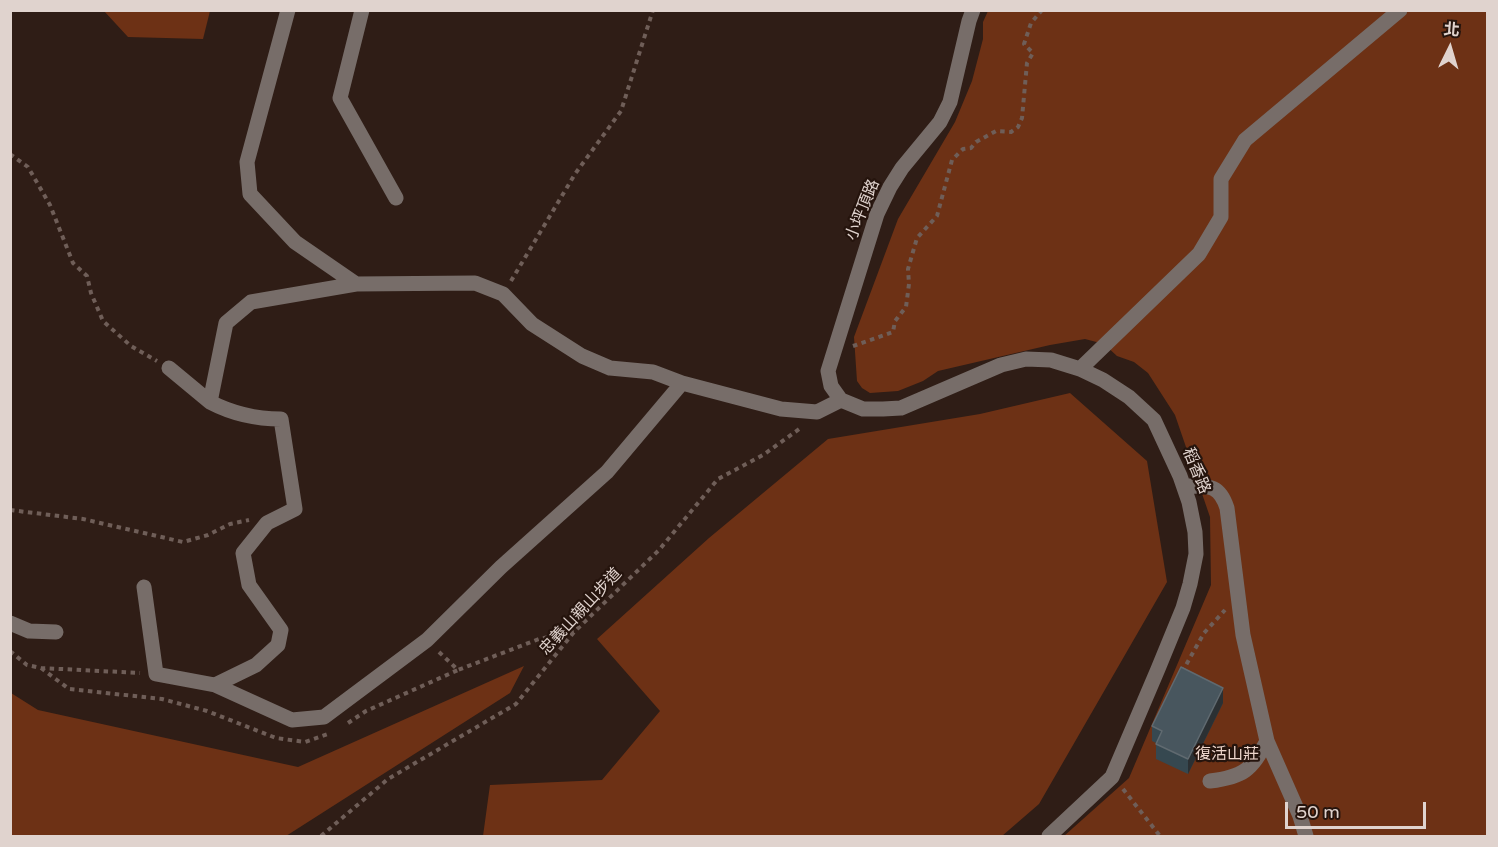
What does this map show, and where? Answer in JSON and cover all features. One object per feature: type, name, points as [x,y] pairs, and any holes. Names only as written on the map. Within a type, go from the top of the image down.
[{"type":"street","points":[[288,10],[246,162],[250,194],[295,242],[356,284]]},
{"type":"street","points":[[362,10],[340,98],[396,198]]},
{"type":"street","name":"小坪頂路","points":[[841,400],[831,386],[828,371],[882,205],[902,168],[940,122],[950,102],[973,10]]},
{"type":"street","points":[[1080,369],[1199,254],[1221,217],[1221,179],[1245,140],[1400,10]]},
{"type":"street","points":[[210,402],[226,323],[252,302],[356,284],[475,284],[503,294],[532,324],[582,356],[610,368],[653,372],[682,383],[781,409],[817,412],[841,400]]},
{"type":"street","name":"稻香路","points":[[841,400],[863,409],[901,408],[1001,365],[1026,359],[1051,360],[1080,369],[1103,380],[1129,397],[1155,420],[1190,502],[1196,554],[1190,584],[1158,669],[1112,777],[1049,837]]},
{"type":"street","points":[[169,368],[210,402],[227,411],[257,419],[280,419],[295,509],[267,523],[243,553],[249,585],[281,630],[278,645],[256,665],[215,685]]},
{"type":"street","points":[[144,587],[156,674],[215,685],[292,720],[324,717],[427,640],[501,567],[607,472],[682,383]]},
{"type":"street","points":[[1184,486],[1215,488],[1223,495],[1227,508],[1239,609],[1267,741],[1300,816],[1306,837]]},
{"type":"street","points":[[10,622],[30,632],[56,632]]},
{"type":"street","points":[[1210,781],[1232,778],[1255,763],[1267,741]]},
{"type":"path","points":[[503,294],[575,174],[621,111],[652,10]]},
{"type":"path","points":[[833,354],[893,332],[896,321],[906,307],[908,269],[917,238],[936,216],[952,160],[963,149],[971,148],[976,142],[996,131],[1011,132],[1018,127],[1022,118],[1027,63],[1033,53],[1024,44],[1031,23],[1042,10]]},
{"type":"path","points":[[10,154],[28,167],[34,176],[50,205],[73,263],[87,276],[91,293],[103,321],[131,346],[169,368]]},
{"type":"path","name":"忠義山親山步道","points":[[321,837],[388,779],[516,704],[574,632],[659,550],[718,478],[763,455],[796,432],[817,412]]},
{"type":"path","points":[[10,510],[83,519],[183,542],[250,519],[267,523]]},
{"type":"path","points":[[1181,675],[1204,633],[1224,610],[1239,609]]},
{"type":"path","points":[[427,640],[458,670],[539,639],[574,632]]},
{"type":"path","points":[[10,651],[27,665],[41,668],[156,674]]},
{"type":"path","points":[[1112,777],[1160,837]]},
{"type":"green space","points":[[104,11],[210,11],[203,39],[128,37]]},
{"type":"green space","name":"復活山莊","points":[[988,11],[1487,11],[1487,836],[1064,836],[1129,778],[1211,585],[1210,517],[1175,415],[1148,373],[1134,362],[1117,356],[1104,344],[1085,339],[1050,345],[938,371],[923,381],[898,391],[870,393],[857,381],[854,337],[898,219],[955,122],[972,81],[983,39],[983,22]]},
{"type":"green space","points":[[1070,393],[1147,461],[1167,582],[1039,804],[1002,836],[483,836],[490,785],[602,780],[660,711],[597,639],[709,538],[828,439],[980,414]]},
{"type":"green space","points":[[524,666],[510,693],[286,836],[11,836],[11,693],[38,710],[298,767]]},
{"type":"building","points":[[1181,667],[1223,688],[1188,759],[1156,744],[1162,731],[1152,726]]}]
